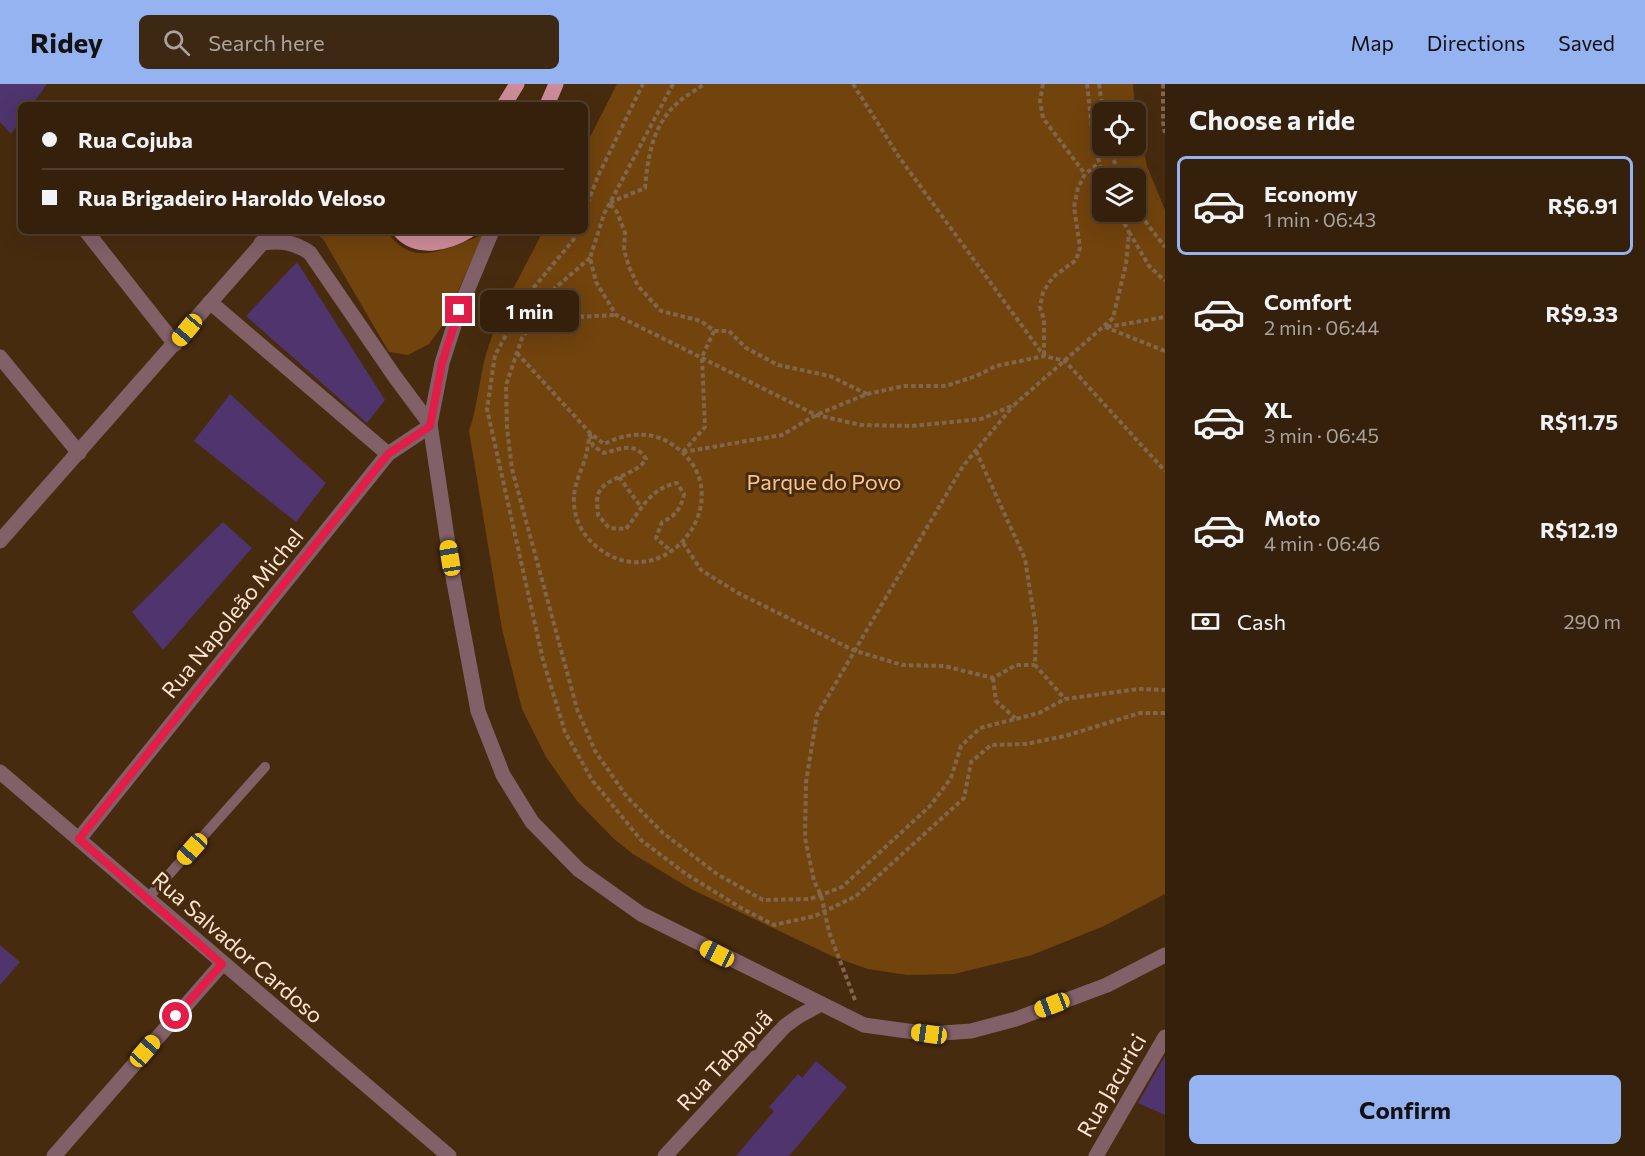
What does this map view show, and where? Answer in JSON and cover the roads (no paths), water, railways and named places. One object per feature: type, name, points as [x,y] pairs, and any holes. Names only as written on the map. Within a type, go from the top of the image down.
[{"type":"main road","points":[[506,102],[517,84]]},
{"type":"main road","points":[[548,102],[556,84]]},
{"type":"main road","points":[[402,234],[415,242],[429,243],[443,241],[460,234]]},
{"type":"street","points":[[88,234],[175,344]]},
{"type":"street","points":[[0,541],[270,234]]},
{"type":"street","points":[[491,234],[459,310],[442,363],[430,425],[453,577],[478,711],[503,775],[532,822],[579,870],[641,914],[864,1024],[929,1034],[971,1031],[1016,1019],[1107,985],[1165,955]]},
{"type":"street","points":[[261,243],[285,241],[299,245],[310,253],[430,425]]},
{"type":"street","points":[[210,302],[388,454]]},
{"type":"street","points":[[0,357],[79,453]]},
{"type":"street","name":"Rua Napoleão Michel","points":[[79,839],[388,454],[430,425]]},
{"type":"street","name":"Rua Salvador Cardoso","points":[[0,772],[449,1156]]},
{"type":"street","points":[[54,1156],[222,964]]},
{"type":"street","name":"Rua Tabapuã","points":[[665,1156],[785,1026],[821,1004]]},
{"type":"street","name":"Rua Jacurici","points":[[1096,1156],[1165,1038]]},
{"type":"lane","points":[[147,899],[265,767]]},
{"type":"park label","name":"Parque do Povo","points":[[824,481]]}]
